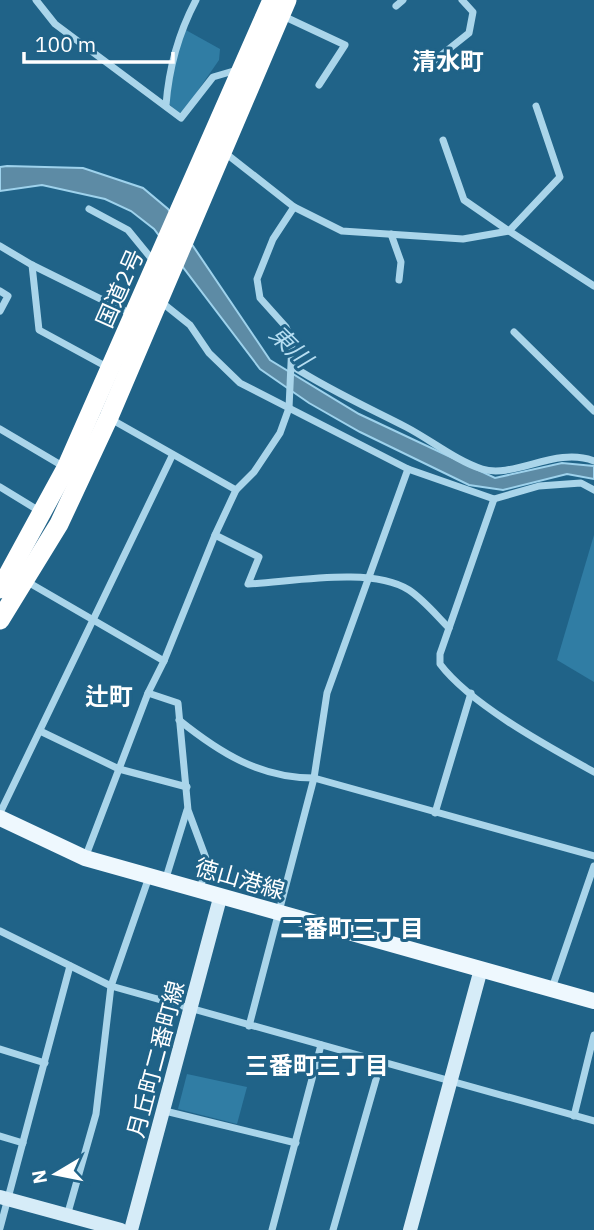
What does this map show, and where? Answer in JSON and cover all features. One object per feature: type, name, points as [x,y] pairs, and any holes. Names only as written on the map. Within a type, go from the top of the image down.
[{"type":"highway","name":"国道2号","points":[[0,620],[14,570],[66,468],[134,316],[162,270],[193,200],[241,69],[280,5]]},
{"type":"highway","name":"国道2号","points":[[193,200],[221,149],[280,5]]},
{"type":"highway","name":"国道2号","points":[[0,589],[14,570],[59,524],[109,417],[158,299],[162,270]]},
{"type":"main road","name":"徳山港線","points":[[0,816],[85,858],[594,1001]]},
{"type":"street","points":[[36,0],[55,24],[181,118],[213,77],[241,69]]},
{"type":"street","points":[[166,105],[169,77],[180,32],[196,0]]},
{"type":"street","points":[[425,68],[469,33],[473,12],[463,0]]},
{"type":"street","points":[[280,5],[345,45],[318,85]]},
{"type":"street","points":[[221,149],[295,207],[342,231],[463,239],[509,231],[560,177],[537,106]]},
{"type":"street","points":[[443,140],[464,200],[594,286]]},
{"type":"street","points":[[85,858],[148,693],[164,661],[215,535],[236,490],[254,472],[280,433],[289,408],[292,342],[286,327],[260,298],[257,279],[273,239],[295,207]]},
{"type":"street","points":[[89,209],[128,230],[162,270]]},
{"type":"street","points":[[391,234],[401,262],[399,280]]},
{"type":"street","points":[[0,246],[134,316]]},
{"type":"street","points":[[32,265],[39,330],[110,369]]},
{"type":"street","points":[[0,291],[8,296],[0,311]]},
{"type":"street","points":[[158,299],[190,325],[228,374],[408,469],[494,499],[539,486],[580,483],[594,490]]},
{"type":"street","points":[[514,332],[594,411]]},
{"type":"street","points":[[292,366],[337,395],[407,427],[483,470],[499,470],[564,457],[594,461]]},
{"type":"street","points":[[109,417],[172,456],[236,490]]},
{"type":"street","points":[[0,429],[66,468]]},
{"type":"street","points":[[0,816],[172,456]]},
{"type":"street","points":[[249,1026],[314,778],[327,693],[408,469]]},
{"type":"street","points":[[0,487],[42,513]]},
{"type":"street","points":[[494,499],[440,654],[440,664],[471,693],[529,736],[594,772]]},
{"type":"street","points":[[215,535],[259,557],[248,584],[369,578],[410,591],[449,628]]},
{"type":"street","points":[[14,570],[94,621],[164,661]]},
{"type":"street","points":[[148,693],[178,703],[188,810],[207,861],[200,890]]},
{"type":"street","points":[[435,813],[471,693]]},
{"type":"street","points":[[179,720],[216,750],[283,778],[314,778],[594,856]]},
{"type":"street","points":[[40,731],[119,769],[187,787]]},
{"type":"street","points":[[71,1222],[96,1114],[111,986],[188,810]]},
{"type":"street","points":[[551,989],[594,866]]},
{"type":"street","name":"月丘町二番町線","points":[[131,1230],[220,898]]},
{"type":"street","points":[[0,931],[111,986],[594,1121]]},
{"type":"street","points":[[0,1228],[4,1198],[23,1143],[70,966]]},
{"type":"street","points":[[410,1230],[481,969]]},
{"type":"street","points":[[574,1116],[594,1035]]},
{"type":"street","points":[[272,1230],[321,1045]]},
{"type":"street","points":[[0,1049],[45,1063]]},
{"type":"street","points":[[333,1230],[381,1062]]},
{"type":"street","points":[[165,1111],[296,1143]]},
{"type":"street","points":[[0,1136],[23,1143]]},
{"type":"street","points":[[4,1198],[71,1222],[121,1230]]},
{"type":"shaded area","points":[[184,29],[220,49],[219,60],[181,115],[169,104],[170,78]]},
{"type":"shaded area","points":[[0,167],[83,168],[143,188],[168,209],[270,360],[359,414],[495,478],[562,463],[594,466],[594,479],[567,474],[503,490],[469,485],[360,432],[309,403],[260,369],[154,229],[131,211],[105,199],[42,185],[0,191]]},
{"type":"shaded area","points":[[594,535],[594,682],[557,660]]},
{"type":"shaded area","points":[[187,1074],[247,1087],[237,1124],[178,1109]]},
{"type":"district","name":"清水町","points":[[448,61]]},
{"type":"district","name":"辻町","points":[[109,696]]},
{"type":"district","name":"二番町三丁目","points":[[352,928]]},
{"type":"district","name":"三番町三丁目","points":[[317,1065]]},
{"type":"water label","name":"東川","points":[[291,346]]}]
